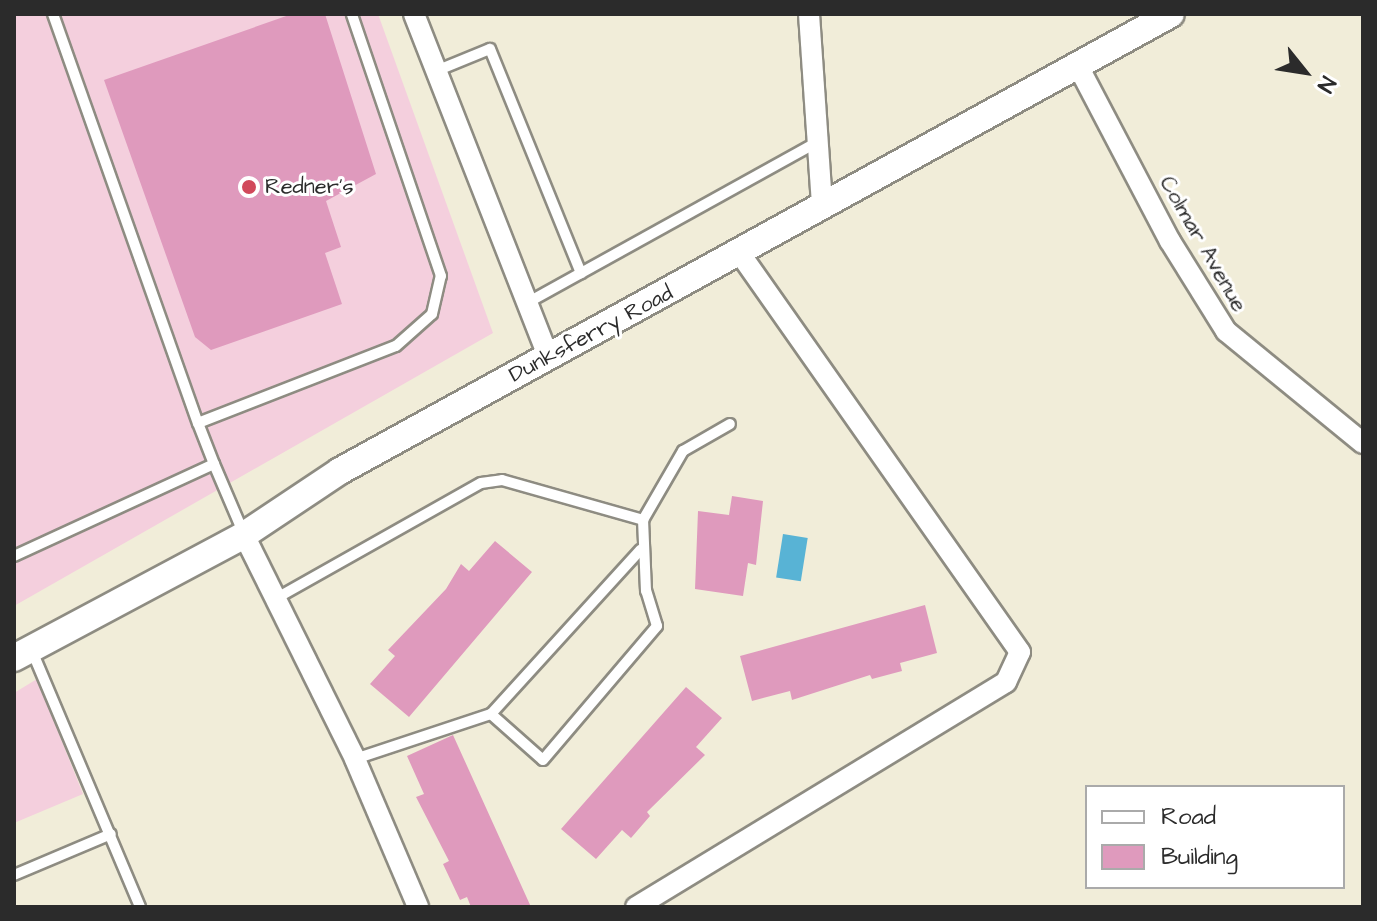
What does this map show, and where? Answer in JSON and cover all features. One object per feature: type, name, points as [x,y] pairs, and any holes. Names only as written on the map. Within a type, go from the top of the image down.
[{"type":"street","points":[[414,14],[548,356]]},
{"type":"street","points":[[809,14],[822,207]]},
{"type":"street","name":"Dunksferry Road","points":[[22,653],[244,535],[340,471],[740,254],[1171,14]]},
{"type":"street","name":"Colmar Avenue","points":[[1078,66],[1170,241],[1226,331],[1363,443]]},
{"type":"street","points":[[636,907],[1006,682],[1020,652],[740,254]]},
{"type":"street","points":[[244,535],[355,759],[418,907]]},
{"type":"lane","points":[[53,14],[198,423],[244,535]]},
{"type":"lane","points":[[198,423],[396,346],[432,314],[441,276],[352,14]]},
{"type":"lane","points":[[436,71],[490,49],[581,273]]},
{"type":"lane","points":[[527,303],[818,142]]},
{"type":"lane","points":[[491,714],[543,760],[657,626],[640,550],[643,520],[683,451],[730,424]]},
{"type":"lane","points":[[14,556],[214,464]]},
{"type":"lane","points":[[275,599],[481,483],[502,480],[643,520]]},
{"type":"lane","points":[[355,759],[491,714],[640,550]]},
{"type":"lane","points":[[22,653],[111,834],[140,907]]},
{"type":"lane","points":[[14,875],[111,834]]},
{"type":"shaded area","points":[[14,14],[378,14],[493,333],[14,606]]},
{"type":"shaded area","points":[[37,679],[83,794],[14,823],[14,693]]},
{"type":"water","points":[[783,534],[808,538],[801,581],[776,577]]},
{"type":"building","name":"Redner's","points":[[292,14],[325,14],[376,174],[326,201],[341,247],[325,253],[342,304],[211,350],[195,337],[104,80]]},
{"type":"building","points":[[732,496],[763,501],[756,565],[748,563],[743,596],[695,589],[698,511],[729,515]]},
{"type":"building","points":[[495,541],[532,572],[409,717],[370,684],[395,656],[388,650],[446,589],[461,564],[469,571]]},
{"type":"building","points":[[925,605],[937,653],[900,663],[902,671],[872,679],[870,675],[792,700],[790,691],[752,701],[740,656]]},
{"type":"building","points":[[686,687],[722,718],[696,747],[705,755],[647,812],[650,816],[631,838],[622,830],[596,859],[561,829]]},
{"type":"building","points":[[453,735],[531,907],[471,907],[467,897],[460,900],[443,864],[449,861],[416,797],[424,794],[407,756]]},
{"type":"place","name":"Redner's","points":[[249,187]]}]
